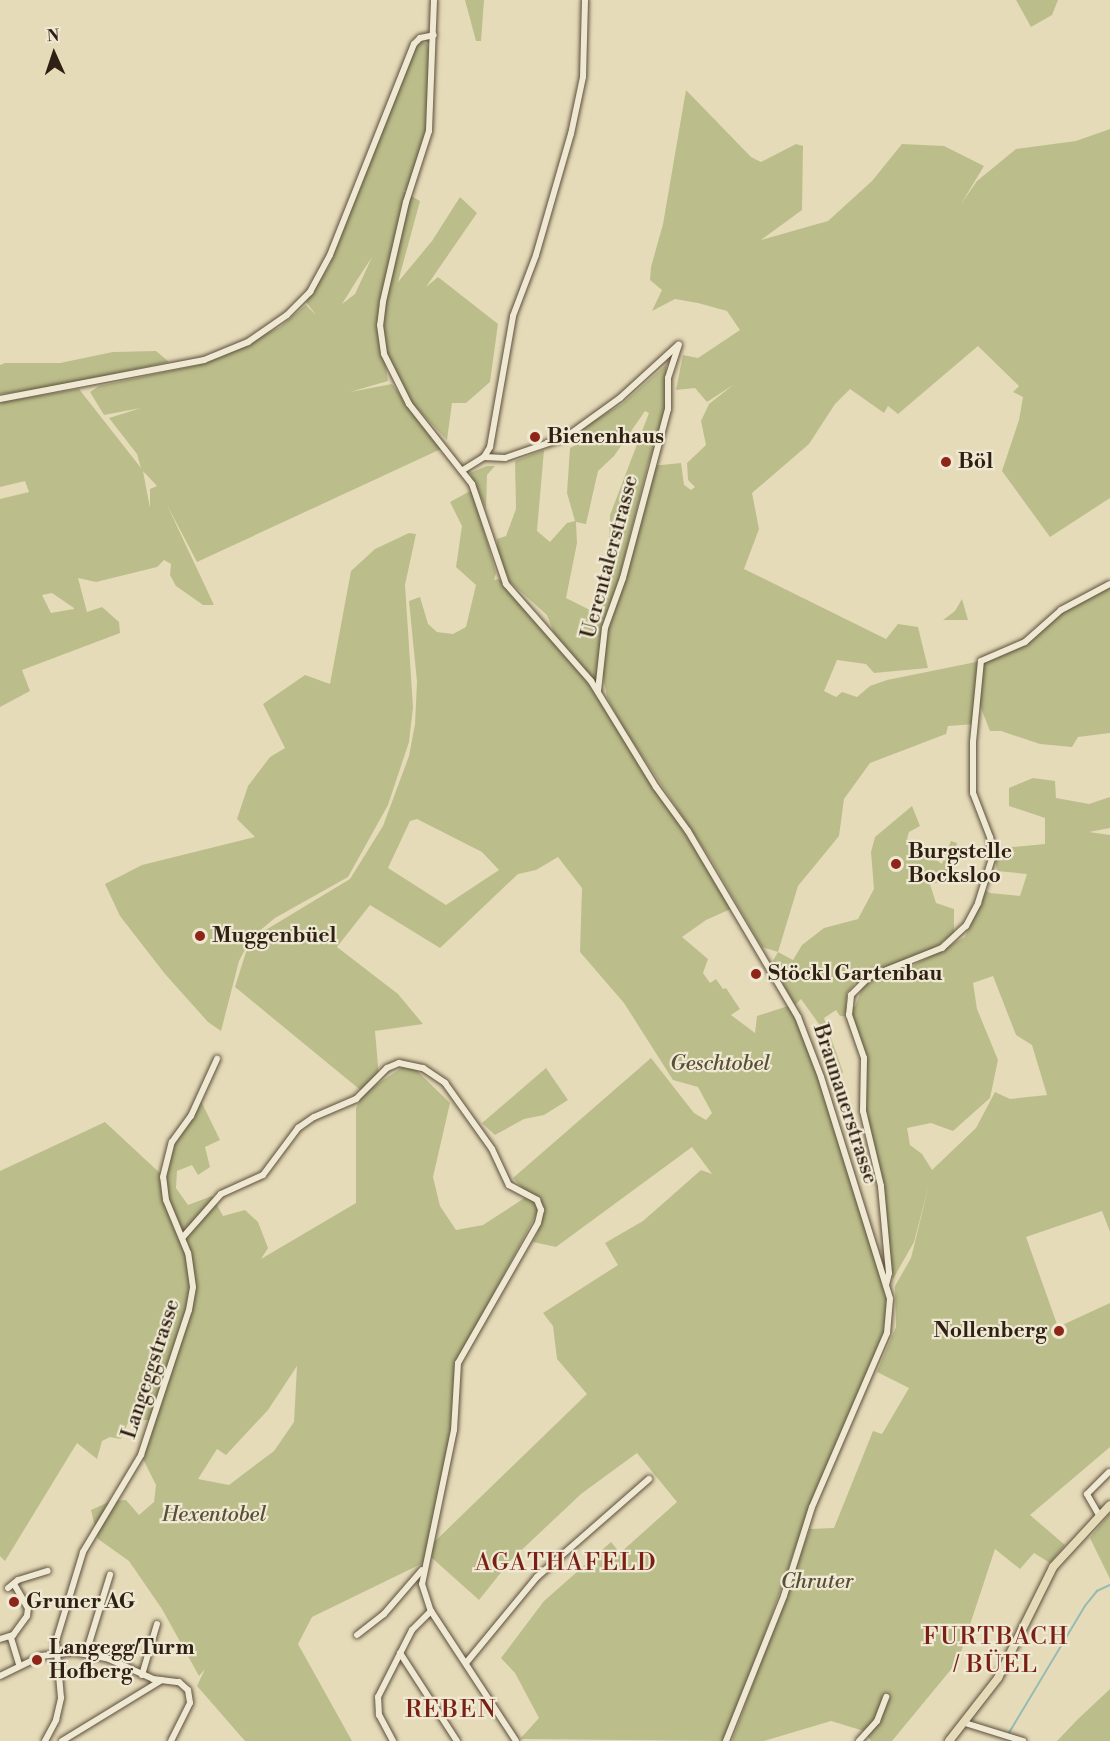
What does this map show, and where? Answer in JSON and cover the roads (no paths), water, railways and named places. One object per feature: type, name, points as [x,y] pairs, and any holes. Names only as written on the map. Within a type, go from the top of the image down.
[{"type":"main road","points":[[949,1741],[998,1678],[1053,1567],[1110,1505]]},
{"type":"street","name":"Braunauerstrasse","points":[[434,0],[429,131],[396,244],[381,314],[380,338],[384,354],[409,404],[463,470],[477,494],[496,564],[506,584],[598,691],[656,787],[688,831],[801,1024],[886,1285],[891,1308],[887,1333],[812,1507],[784,1596],[726,1741]]},
{"type":"street","points":[[463,470],[484,457],[491,443],[513,316],[534,261],[571,134],[585,59],[585,0]]},
{"type":"street","points":[[0,399],[81,386],[227,352],[263,334],[298,305],[330,255],[414,44],[420,38],[434,35]]},
{"type":"street","name":"Uerentalerstrasse","points":[[484,457],[505,458],[566,437],[620,398],[679,345],[668,378],[668,408],[603,636],[598,691]]},
{"type":"street","points":[[886,1285],[889,1273],[880,1180],[862,1106],[864,1058],[849,1015],[849,1000],[855,988],[869,977],[942,948],[966,926],[978,903],[993,855],[992,842],[973,793],[973,742],[981,661],[1025,642],[1061,610],[1110,585]]},
{"type":"street","name":"Langeggstrasse","points":[[55,1652],[87,1540],[141,1455],[192,1298],[192,1271],[183,1237],[166,1200],[166,1157],[200,1100],[217,1059]]},
{"type":"street","points":[[183,1237],[221,1194],[263,1175],[298,1128],[314,1117],[360,1096],[387,1068],[399,1063],[423,1068],[445,1083],[492,1149],[509,1185],[537,1200],[541,1210],[538,1222],[458,1362],[454,1430],[422,1569],[422,1584],[431,1611],[516,1741]]},
{"type":"street","points":[[1099,1515],[1087,1499],[1087,1492],[1109,1472]]},
{"type":"street","points":[[466,1663],[537,1577],[649,1479]]},
{"type":"street","points":[[357,1635],[384,1614],[422,1569]]},
{"type":"street","points":[[19,1665],[11,1645],[13,1635],[28,1612],[10,1586],[48,1571]]},
{"type":"street","points":[[86,1653],[110,1575]]},
{"type":"street","points":[[393,1741],[379,1715],[378,1697],[412,1630],[431,1611]]},
{"type":"street","points":[[142,1675],[157,1624]]},
{"type":"street","points":[[0,1639],[13,1635]]},
{"type":"street","points":[[45,1741],[60,1709],[55,1652]]},
{"type":"street","points":[[0,1676],[19,1665],[55,1652],[86,1653],[116,1662],[142,1675],[182,1684],[190,1696],[171,1741]]},
{"type":"street","points":[[400,1653],[457,1741]]},
{"type":"street","points":[[62,1741],[162,1680]]},
{"type":"street","points":[[859,1741],[878,1721],[886,1697]]},
{"type":"street","points":[[965,1723],[1023,1741]]},
{"type":"waterway","points":[[1009,1733],[1085,1606],[1097,1591],[1110,1585]]},
{"type":"place","name":"Bienenhaus","points":[[535,437]]},
{"type":"place","name":"Böl","points":[[946,462]]},
{"type":"place","name":"Burgstelle Bocksloo","points":[[896,864]]},
{"type":"place","name":"Muggenbüel","points":[[200,936]]},
{"type":"place","name":"Stöckl Gartenbau","points":[[756,974]]},
{"type":"place","name":"Nollenberg","points":[[1059,1331]]},
{"type":"place","name":"Gruner AG","points":[[14,1602]]},
{"type":"place","name":"Langegg/Turm Hofberg","points":[[37,1660]]},
{"type":"district","name":"AGATHAFELD","points":[[566,1564]]},
{"type":"district","name":"FURTBACH / BÜEL","points":[[996,1652]]},
{"type":"district","name":"REBEN","points":[[451,1711]]},
{"type":"park label","name":"Geschtobel","points":[[720,1064]]},
{"type":"park label","name":"Hexentobel","points":[[214,1515]]},
{"type":"park label","name":"Chruter","points":[[817,1582]]}]
